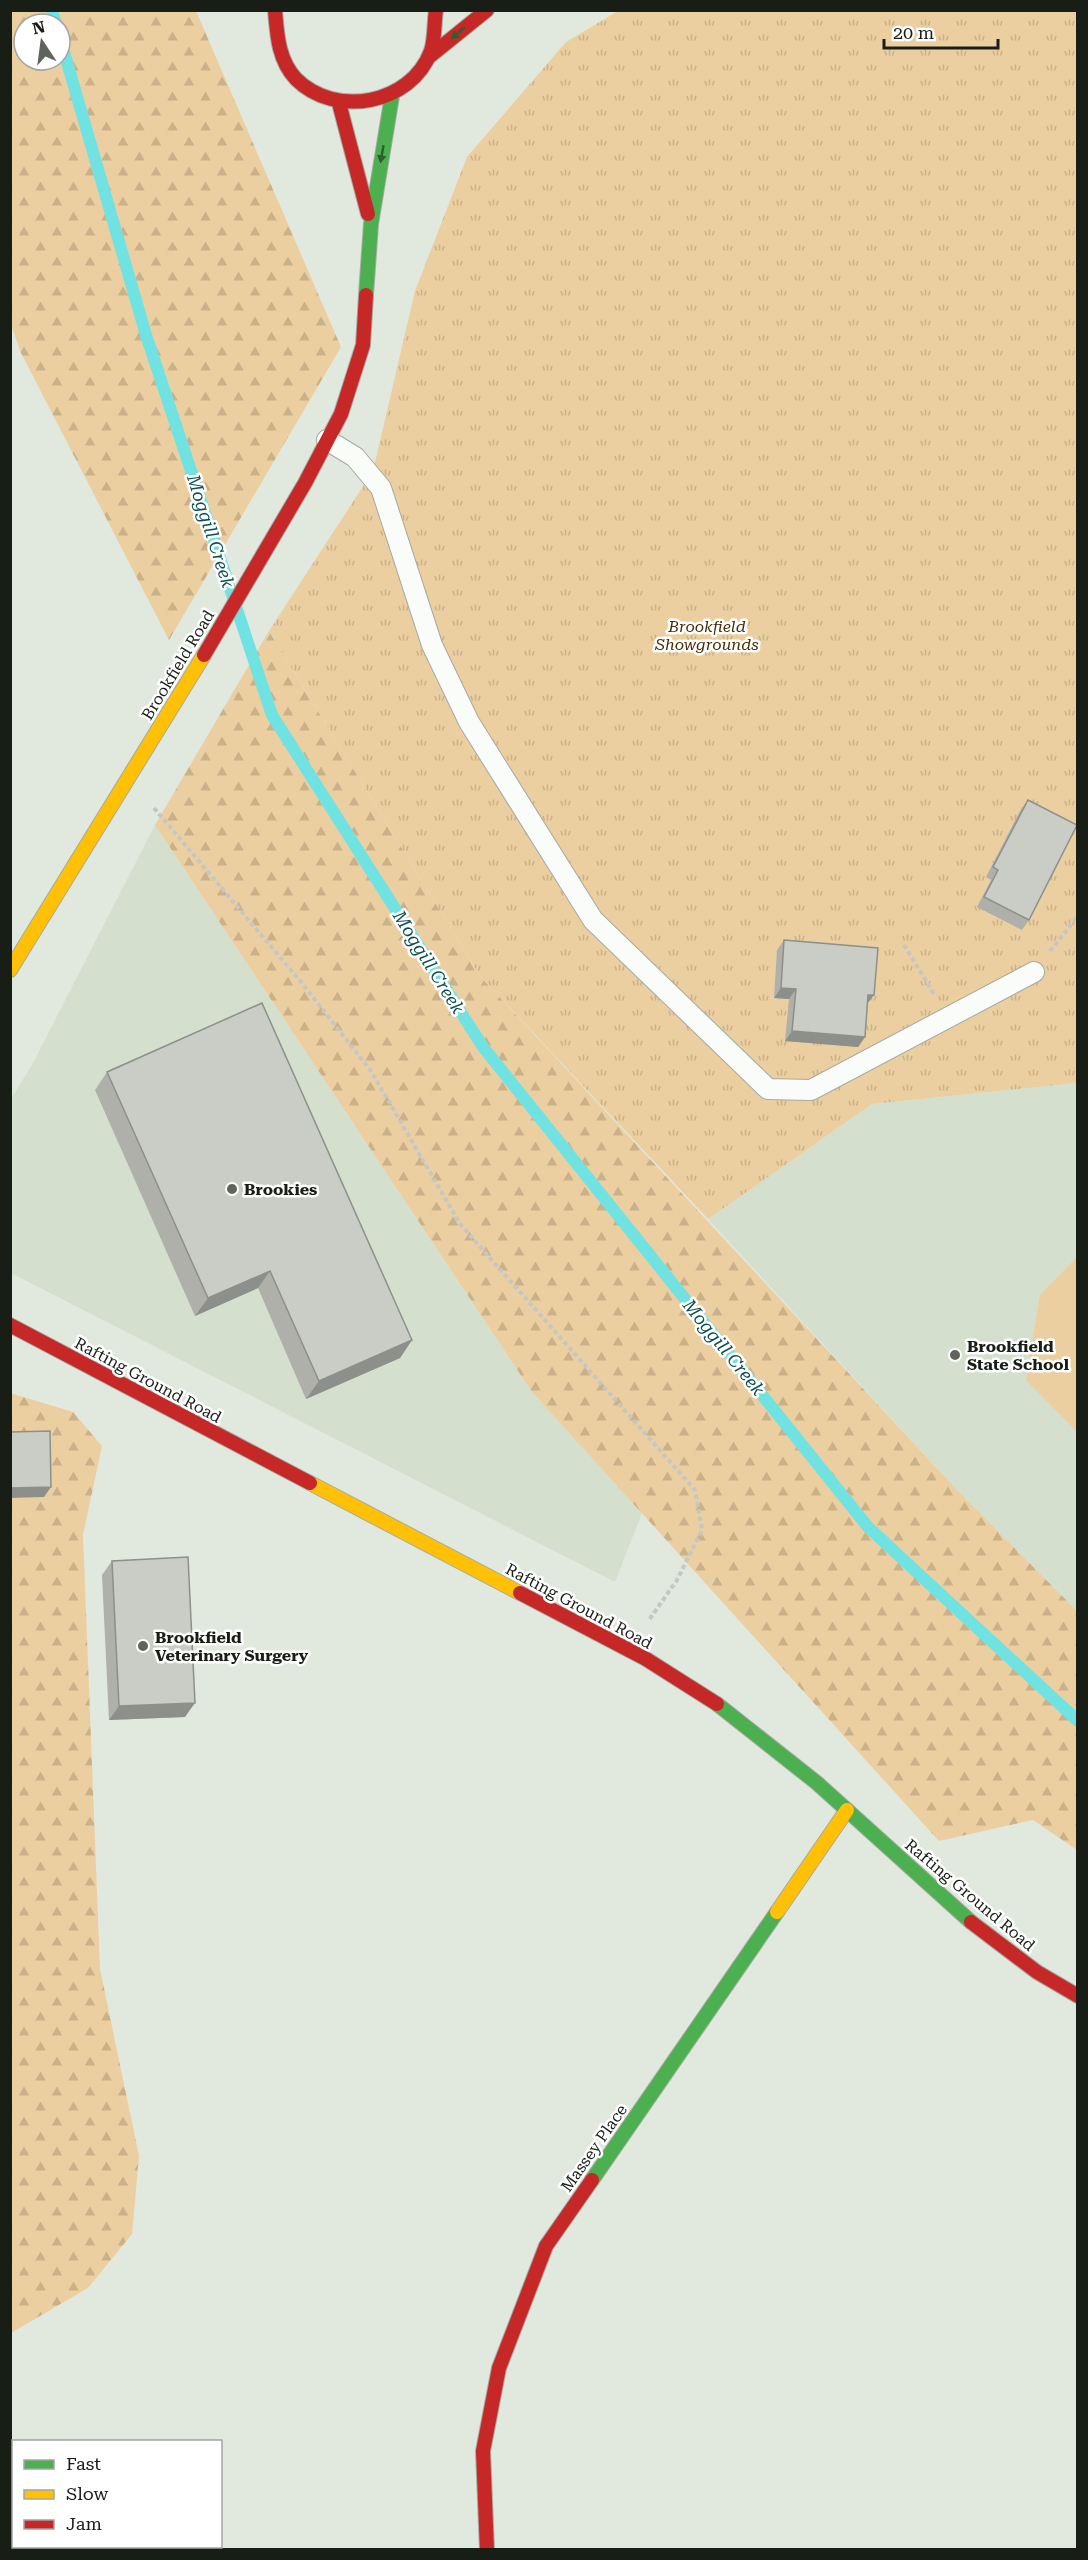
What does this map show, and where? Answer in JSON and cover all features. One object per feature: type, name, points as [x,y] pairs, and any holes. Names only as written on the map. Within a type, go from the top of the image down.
[{"type":"main road","points":[[274,10],[273,27],[279,54],[293,76],[313,94],[339,103],[366,104],[392,96],[415,79],[430,56],[487,10]]},
{"type":"main road","points":[[430,56],[437,30],[436,10]]},
{"type":"main road","name":"Brookfield Road","points":[[10,970],[160,729],[305,483],[341,414],[363,345],[370,224],[392,96]]},
{"type":"main road","name":"Brookfield Road","points":[[339,103],[370,224]]},
{"type":"main road","name":"Rafting Ground Road","points":[[10,1325],[146,1399],[264,1458],[628,1650],[701,1692],[760,1734],[964,1916],[1005,1949],[1077,1996]]},
{"type":"main road","name":"Massey Place","points":[[487,2550],[483,2451],[499,2368],[546,2246],[847,1810]]},
{"type":"lane","points":[[327,440],[355,457],[381,488],[432,645],[465,713],[593,920],[768,1089],[811,1090],[1034,972]]},
{"type":"path","points":[[152,807],[301,982],[371,1071],[460,1224],[695,1490],[702,1530],[677,1580],[628,1650]]},
{"type":"path","points":[[1034,972],[1077,916]]},
{"type":"path","points":[[904,945],[949,1017]]},
{"type":"shaded area","points":[[155,825],[532,1392],[642,1513],[615,1582],[11,1273],[10,1101],[33,1063]]},
{"type":"shaded area","name":"Brookfield State School","points":[[1077,1083],[1077,1611],[959,1492],[708,1219],[872,1104]]},
{"type":"green space","points":[[11,10],[196,11],[341,347],[169,640],[21,353],[11,325]]},
{"type":"green space","name":"Brookfield Showgrounds","points":[[618,11],[1077,11],[1077,1083],[872,1104],[708,1219],[480,976],[269,631],[373,471],[415,291],[467,157],[566,42]]},
{"type":"green space","points":[[269,631],[480,976],[959,1492],[1077,1611],[1077,1850],[1033,1820],[939,1841],[532,1392],[155,825]]},
{"type":"green space","points":[[1077,1257],[1077,1432],[1026,1380],[1040,1295]]},
{"type":"green space","points":[[10,1393],[73,1412],[102,1446],[83,1535],[100,1969],[139,2156],[132,2234],[88,2288],[11,2333]]},
{"type":"building","points":[[1028,800],[1077,825],[1029,920],[984,897],[998,870],[993,867]]},
{"type":"building","points":[[784,940],[878,948],[874,995],[868,995],[865,1037],[792,1031],[796,989],[781,988]]},
{"type":"building","name":"Brookies","points":[[262,1003],[412,1340],[319,1381],[270,1271],[208,1298],[107,1072]]},
{"type":"building","points":[[50,1431],[51,1487],[10,1488],[10,1432]]},
{"type":"building","name":"Brookfield Veterinary Surgery","points":[[188,1557],[195,1703],[119,1706],[112,1561]]},
{"type":"waterway","name":"Moggill Creek","points":[[70,72],[146,335],[272,715],[483,1047],[868,1527],[1078,1721]]},
{"type":"traffic: fast","points":[[366,295],[371,224],[392,96]]},
{"type":"traffic: fast","points":[[717,1704],[817,1783],[971,1922]]},
{"type":"traffic: fast","points":[[592,2180],[777,1912]]},
{"type":"traffic: slow","points":[[10,970],[204,655]]},
{"type":"traffic: slow","points":[[310,1483],[520,1593]]},
{"type":"traffic: slow","points":[[777,1912],[847,1810]]},
{"type":"traffic: jam","points":[[275,10],[282,55],[290,72],[312,91],[331,99],[351,102],[371,100],[390,94],[407,84],[421,69],[431,51],[436,10]]},
{"type":"traffic: jam","points":[[430,56],[487,10]]},
{"type":"traffic: jam","points":[[339,103],[368,214]]},
{"type":"traffic: jam","points":[[204,655],[305,483],[341,414],[363,345],[366,295]]},
{"type":"traffic: jam","points":[[10,1325],[310,1483]]},
{"type":"traffic: jam","points":[[520,1593],[646,1659],[717,1704]]},
{"type":"traffic: jam","points":[[971,1922],[1037,1972],[1078,1996]]},
{"type":"traffic: jam","points":[[487,2550],[483,2451],[499,2368],[546,2246],[592,2180]]},
{"type":"place","name":"Brookies","points":[[232,1189]]},
{"type":"place","name":"Brookfield State School","points":[[955,1355]]},
{"type":"place","name":"Brookfield Veterinary Surgery","points":[[143,1646]]}]
